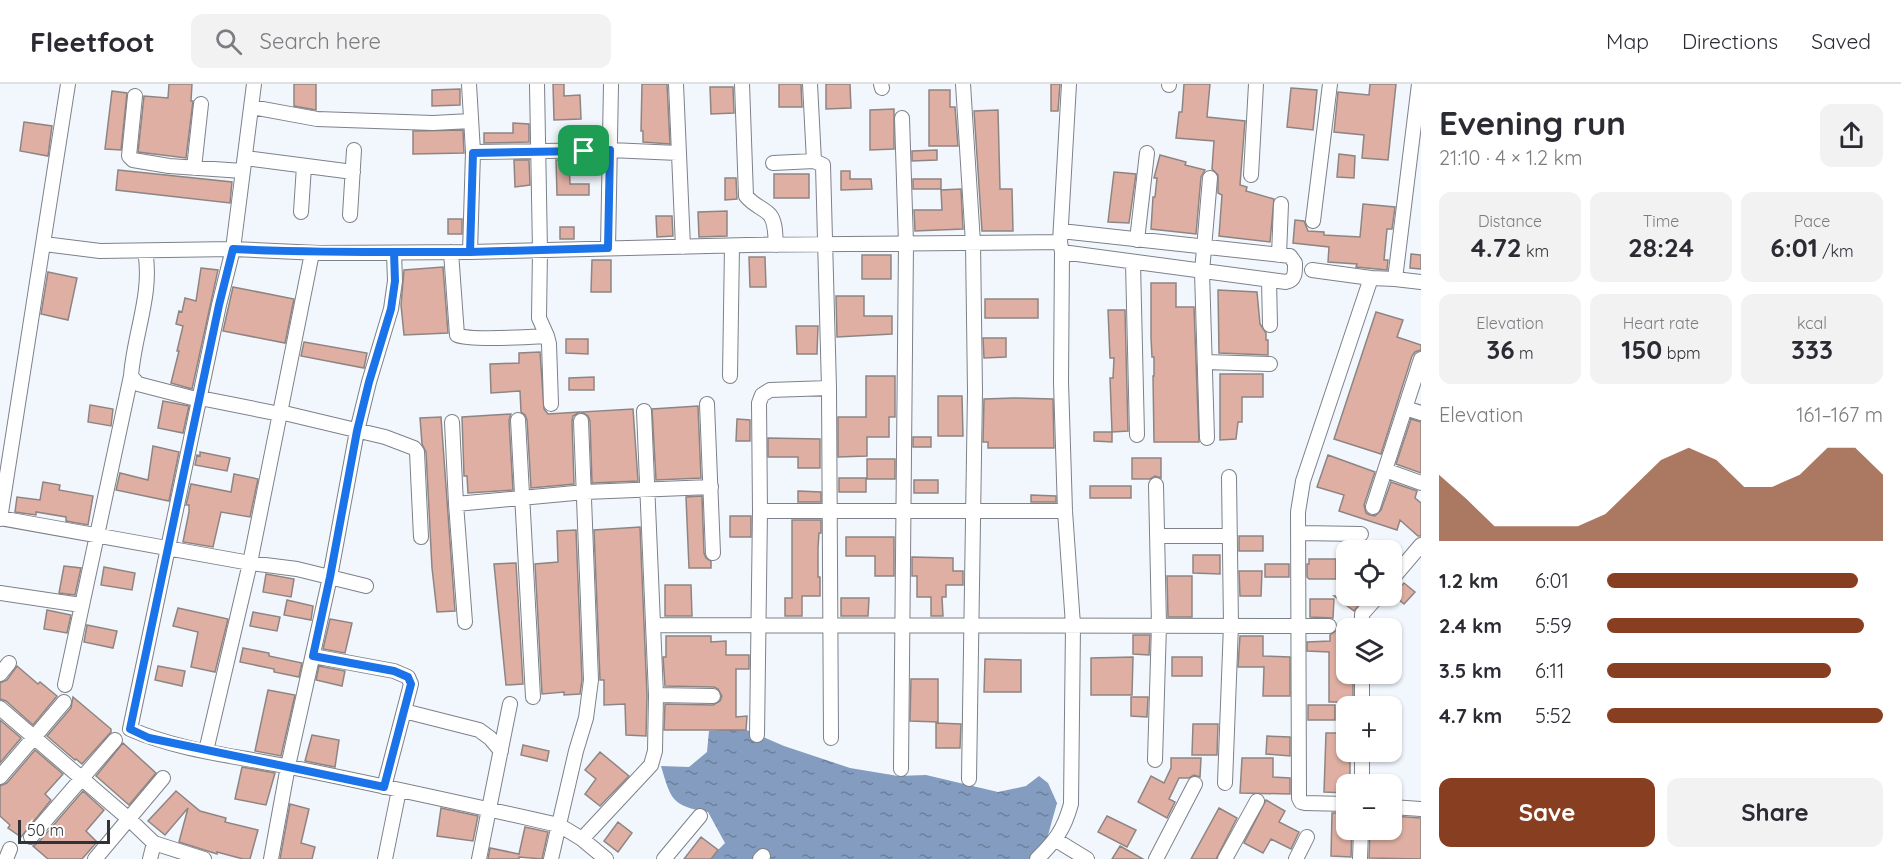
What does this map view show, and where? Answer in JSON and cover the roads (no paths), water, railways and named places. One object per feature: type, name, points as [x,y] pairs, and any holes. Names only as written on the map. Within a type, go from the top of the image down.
[{"type":"street","points":[[68,84],[0,518],[250,563],[297,569],[366,586]]},
{"type":"street","points":[[254,84],[233,249],[130,729],[149,738],[206,751],[288,766],[559,825],[582,839],[606,859]]},
{"type":"street","points":[[469,84],[473,153],[470,252]]},
{"type":"street","points":[[537,84],[539,318],[547,336],[551,404]]},
{"type":"street","points":[[608,248],[611,84]]},
{"type":"street","points":[[676,84],[683,247]]},
{"type":"street","points":[[742,84],[746,196],[754,205],[770,215],[775,226],[776,245]]},
{"type":"street","points":[[810,84],[814,161]]},
{"type":"street","points":[[963,84],[973,243],[974,510],[969,779]]},
{"type":"street","points":[[1036,859],[1056,840],[1066,823],[1071,804],[1073,625],[1065,511],[1061,382],[1061,242],[1069,84]]},
{"type":"street","points":[[1251,175],[1256,84]]},
{"type":"street","points":[[1313,221],[1330,84]]},
{"type":"street","points":[[1395,279],[1419,84]]},
{"type":"street","points":[[135,96],[129,156],[138,162],[194,168],[244,164],[304,166],[353,172]]},
{"type":"street","points":[[194,168],[201,104]]},
{"type":"street","points":[[252,106],[328,120],[433,123],[471,121]]},
{"type":"street","points":[[901,769],[906,243],[903,118]]},
{"type":"street","points":[[350,215],[354,150]]},
{"type":"street","points":[[473,153],[610,150],[678,153]]},
{"type":"street","points":[[1137,240],[1147,153]]},
{"type":"street","points":[[773,163],[814,161],[823,165],[830,388],[831,738]]},
{"type":"street","points":[[301,212],[304,166]]},
{"type":"street","points":[[1207,438],[1202,272],[1210,178]]},
{"type":"street","points":[[1279,255],[1281,204]]},
{"type":"street","points":[[44,244],[100,251],[233,249],[312,253],[470,252],[826,244],[1061,242],[1087,234],[1290,256],[1294,258],[1295,263],[1294,277],[1291,281],[1286,282],[1086,256],[1061,242]]},
{"type":"street","points":[[1086,256],[1087,234]]},
{"type":"street","points":[[730,376],[732,246]]},
{"type":"street","points":[[65,685],[131,376],[146,291],[148,267],[145,251]]},
{"type":"street","points":[[271,859],[288,766],[330,577],[357,431],[391,309],[395,281],[394,252]]},
{"type":"street","points":[[451,252],[457,335],[462,337],[547,336]]},
{"type":"street","points":[[206,751],[250,563],[312,253]]},
{"type":"street","points":[[1133,263],[1137,435]]},
{"type":"street","points":[[1312,270],[1421,282]]},
{"type":"street","points":[[1336,804],[1305,803],[1299,798],[1298,512],[1303,482],[1371,278]]},
{"type":"street","points":[[1269,280],[1270,325]]},
{"type":"street","points":[[1373,507],[1421,359]]},
{"type":"street","points":[[1205,362],[1270,363]]},
{"type":"street","points":[[131,376],[138,384],[200,399],[280,413],[396,440],[414,448],[417,452],[421,537]]},
{"type":"street","points":[[757,735],[759,403],[762,395],[770,390],[830,388]]},
{"type":"street","points":[[708,404],[712,553]]},
{"type":"street","points":[[1405,408],[1421,413]]},
{"type":"street","points":[[582,839],[651,765],[655,751],[654,625],[644,411]]},
{"type":"street","points":[[518,420],[533,697]]},
{"type":"street","points":[[452,422],[465,622]]},
{"type":"street","points":[[551,859],[590,702],[581,422]]},
{"type":"street","points":[[1385,470],[1421,483]]},
{"type":"street","points":[[1225,783],[1231,625],[1229,477]]},
{"type":"street","points":[[1155,760],[1159,625],[1156,485]]},
{"type":"street","points":[[456,504],[585,492],[711,486]]},
{"type":"street","points":[[760,511],[1065,511]]},
{"type":"street","points":[[1299,534],[1361,534]]},
{"type":"street","points":[[1157,536],[1230,536]]},
{"type":"street","points":[[1402,567],[1421,545]]},
{"type":"street","points":[[0,593],[81,605]]},
{"type":"street","points":[[654,625],[1329,626]]},
{"type":"street","points":[[313,656],[394,671],[408,677],[411,684],[384,787]]},
{"type":"street","points":[[656,695],[713,696]]},
{"type":"street","points":[[0,777],[64,702]]},
{"type":"street","points":[[479,859],[510,704]]},
{"type":"street","points":[[0,708],[154,843],[204,859]]},
{"type":"street","points":[[404,711],[479,730],[490,738],[501,751]]},
{"type":"street","points":[[31,837],[115,740]]},
{"type":"street","points":[[95,859],[163,778]]},
{"type":"street","points":[[1156,859],[1195,784]]},
{"type":"street","points":[[385,859],[399,790]]},
{"type":"street","points":[[1225,859],[1257,801]]},
{"type":"street","points":[[1402,808],[1421,809]]},
{"type":"street","points":[[664,859],[700,816]]},
{"type":"street","points":[[1296,859],[1307,837]]},
{"type":"street","points":[[1056,840],[1078,857]]},
{"type":"street","points":[[1360,859],[1361,840]]},
{"type":"street","points":[[150,859],[154,843]]},
{"type":"water","points":[[742,728],[784,746],[850,768],[898,776],[926,775],[998,792],[1026,786],[1039,776],[1048,783],[1057,803],[1045,846],[1030,859],[709,859],[725,843],[708,812],[687,807],[675,799],[661,766],[689,767],[707,752],[709,731]]}]
